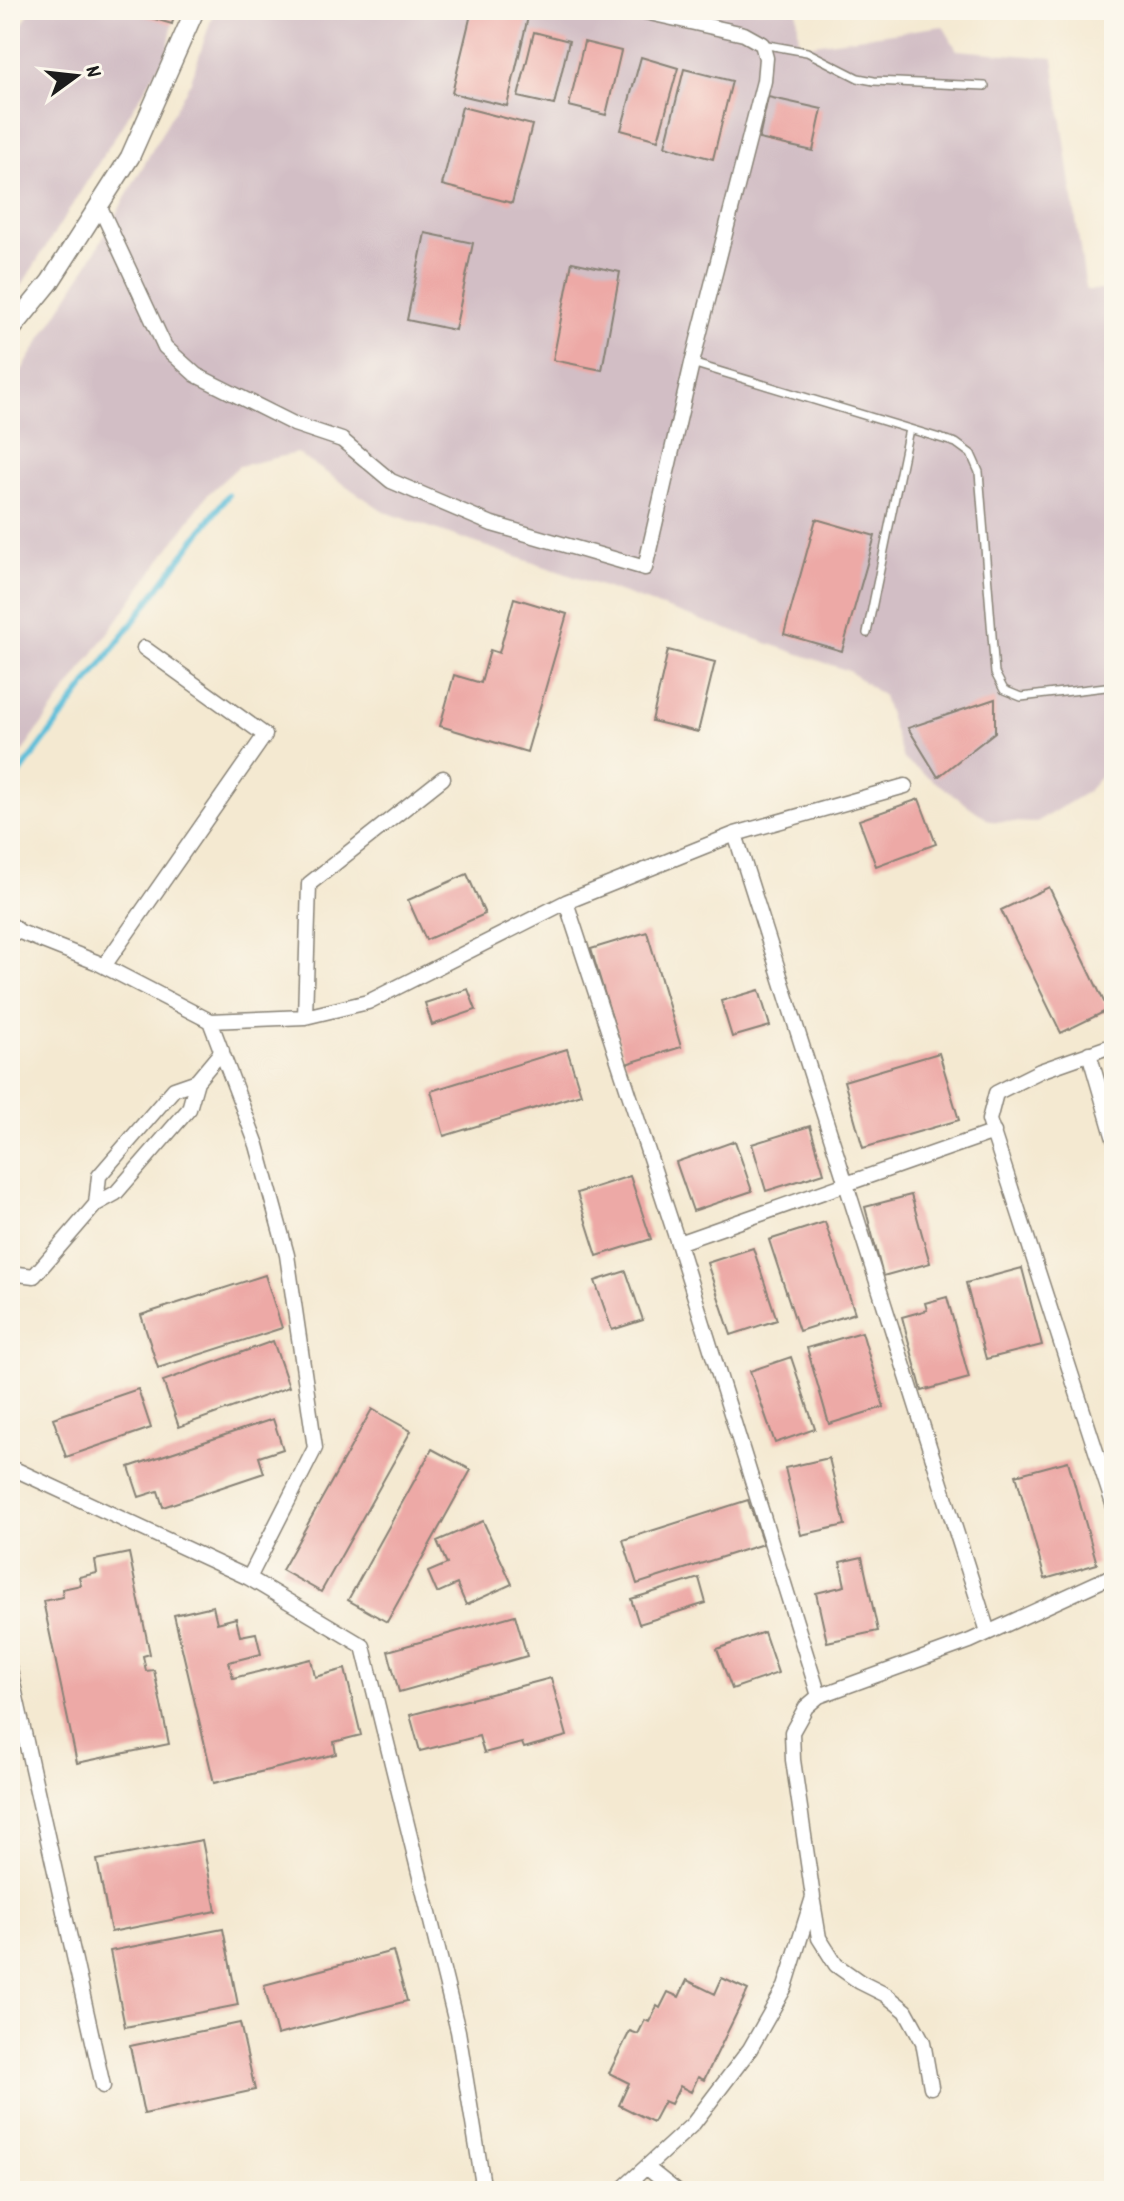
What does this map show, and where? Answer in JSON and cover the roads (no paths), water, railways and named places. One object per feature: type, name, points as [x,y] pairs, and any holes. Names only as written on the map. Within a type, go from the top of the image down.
[{"type":"street","points":[[10,331],[50,282],[130,157],[195,10]]},
{"type":"street","points":[[99,205],[165,347],[196,375],[294,424],[342,440],[391,481],[492,524],[645,568],[692,363],[764,81],[766,58],[762,44],[744,34],[640,10]]},
{"type":"street","points":[[104,966],[265,735],[144,648]]},
{"type":"street","points":[[305,1017],[309,884],[443,778]]},
{"type":"street","points":[[15,928],[104,966],[210,1021],[305,1017],[368,1002],[566,902],[735,834],[905,786]]},
{"type":"street","points":[[735,834],[988,1632]]},
{"type":"street","points":[[566,902],[678,1243],[819,1696]]},
{"type":"street","points":[[210,1021],[257,1145],[287,1255],[315,1448],[249,1578]]},
{"type":"street","points":[[1114,1045],[1040,1071],[996,1093],[989,1120],[1114,1507]]},
{"type":"street","points":[[10,1273],[34,1276],[96,1204],[116,1193],[189,1109],[197,1081],[222,1051]]},
{"type":"street","points":[[1089,1053],[1114,1139]]},
{"type":"street","points":[[96,1204],[99,1176],[174,1089],[197,1081]]},
{"type":"street","points":[[678,1243],[994,1132]]},
{"type":"street","points":[[10,1467],[249,1578],[363,1646],[458,2031],[484,2191]]},
{"type":"street","points":[[931,2087],[923,2042],[906,2011],[836,1965],[819,1938],[793,1760],[792,1732],[806,1707],[819,1696],[988,1632],[1114,1575]]},
{"type":"street","points":[[10,1670],[103,2086]]},
{"type":"street","points":[[620,2191],[693,2124],[750,2049],[785,1987],[813,1897]]},
{"type":"street","points":[[646,2167],[676,2191]]},
{"type":"lane","points":[[762,44],[807,52],[858,78],[985,86]]},
{"type":"lane","points":[[692,363],[956,443],[971,454],[979,472],[995,673],[1004,690],[1021,697],[1114,686]]},
{"type":"lane","points":[[867,633],[909,429]]},
{"type":"waterway","points":[[10,809],[17,777],[228,495]]}]
